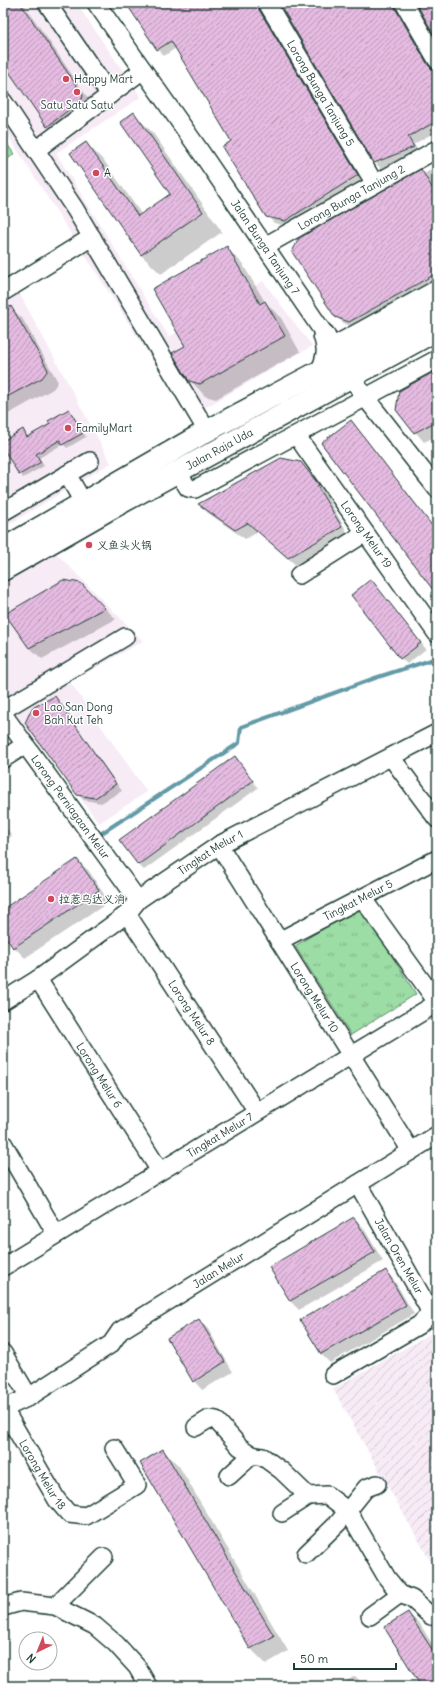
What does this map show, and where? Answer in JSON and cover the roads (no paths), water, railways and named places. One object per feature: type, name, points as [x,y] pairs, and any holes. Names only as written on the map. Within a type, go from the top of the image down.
[{"type":"main road","name":"Jalan Raja Uda","points":[[382,349],[437,309]]},
{"type":"main road","name":"Jalan Raja Uda","points":[[3,570],[178,472],[337,355],[382,349],[437,330]]},
{"type":"main road","points":[[322,371],[328,353],[328,348],[337,355]]},
{"type":"main road","name":"Jalan Raja Uda","points":[[5,543],[83,502],[207,431],[322,371],[337,355]]},
{"type":"street","points":[[47,3],[110,95]]},
{"type":"street","name":"Jalan Bunga Tanjung 7","points":[[96,3],[265,246],[365,397],[437,489]]},
{"type":"street","name":"Lorong Bunga Tanjung 5","points":[[267,3],[375,184]]},
{"type":"street","points":[[404,3],[437,60]]},
{"type":"street","points":[[36,150],[143,70]]},
{"type":"street","points":[[3,101],[92,237],[207,431]]},
{"type":"street","name":"Lorong Bunga Tanjung 2","points":[[265,246],[437,149]]},
{"type":"street","points":[[3,292],[92,237]]},
{"type":"street","points":[[337,355],[437,289]]},
{"type":"street","name":"Jalan Raja Uda","points":[[178,472],[188,488],[195,489],[365,397],[437,360]]},
{"type":"street","name":"Lorong Melur 19","points":[[296,435],[437,634]]},
{"type":"street","points":[[3,512],[90,460]]},
{"type":"street","points":[[67,474],[83,502]]},
{"type":"street","points":[[299,575],[365,533]]},
{"type":"street","points":[[3,710],[125,636]]},
{"type":"street","name":"Lorong Perniagaan Melur","points":[[3,714],[138,900]]},
{"type":"street","name":"Tingkat Melur 1","points":[[3,1000],[38,979],[127,914],[138,900],[219,845],[437,733]]},
{"type":"street","points":[[3,759],[25,745]]},
{"type":"street","points":[[390,757],[437,819]]},
{"type":"street","name":"Lorong Melur 10","points":[[219,845],[411,1151]]},
{"type":"street","name":"Tingkat Melur 5","points":[[280,941],[437,859]]},
{"type":"street","points":[[363,899],[437,1002]]},
{"type":"street","name":"Lorong Melur 8","points":[[127,914],[257,1112]]},
{"type":"street","name":"Lorong Melur 6","points":[[38,979],[160,1171]]},
{"type":"street","name":"Tingkat Melur 7","points":[[3,1267],[437,1002]]},
{"type":"street","name":"Jalan Melur","points":[[3,1409],[29,1397],[111,1344],[120,1331],[437,1135]]},
{"type":"street","points":[[3,1143],[56,1234]]},
{"type":"street","name":"Jalan Oren Melur","points":[[333,1374],[419,1325],[427,1317],[429,1309],[358,1184]]},
{"type":"street","points":[[3,1353],[29,1397]]},
{"type":"street","name":"Lorong Melur 18","points":[[3,1409],[57,1500],[69,1514],[86,1516],[137,1485],[114,1448]]},
{"type":"street","points":[[196,1427],[209,1419],[216,1420],[240,1447],[252,1455],[263,1457],[282,1471],[308,1496]]},
{"type":"street","points":[[229,1476],[252,1455]]},
{"type":"street","points":[[306,1554],[338,1524],[366,1488],[377,1484]]},
{"type":"street","points":[[282,1513],[308,1496],[327,1495],[348,1511],[387,1578],[400,1594],[412,1599],[432,1616],[437,1617]]},
{"type":"street","points":[[55,1606],[104,1557]]},
{"type":"street","points":[[370,1616],[400,1594]]},
{"type":"street","points":[[3,1607],[21,1602],[55,1606],[95,1626],[116,1644],[137,1667],[148,1686]]},
{"type":"waterway","points":[[102,833],[239,743],[241,727],[375,678],[437,658]]},
{"type":"place","name":"Happy Mart","points":[[66,79]]},
{"type":"place","name":"Satu Satu Satu","points":[[77,92]]},
{"type":"place","name":"A","points":[[96,173]]},
{"type":"place","name":"FamilyMart","points":[[68,428]]},
{"type":"place","name":"义鱼头火锅","points":[[89,545]]},
{"type":"place","name":"Lao San Dong Bah Kut Teh","points":[[36,713]]},
{"type":"place","name":"拉惹乌达义消","points":[[51,899]]}]
